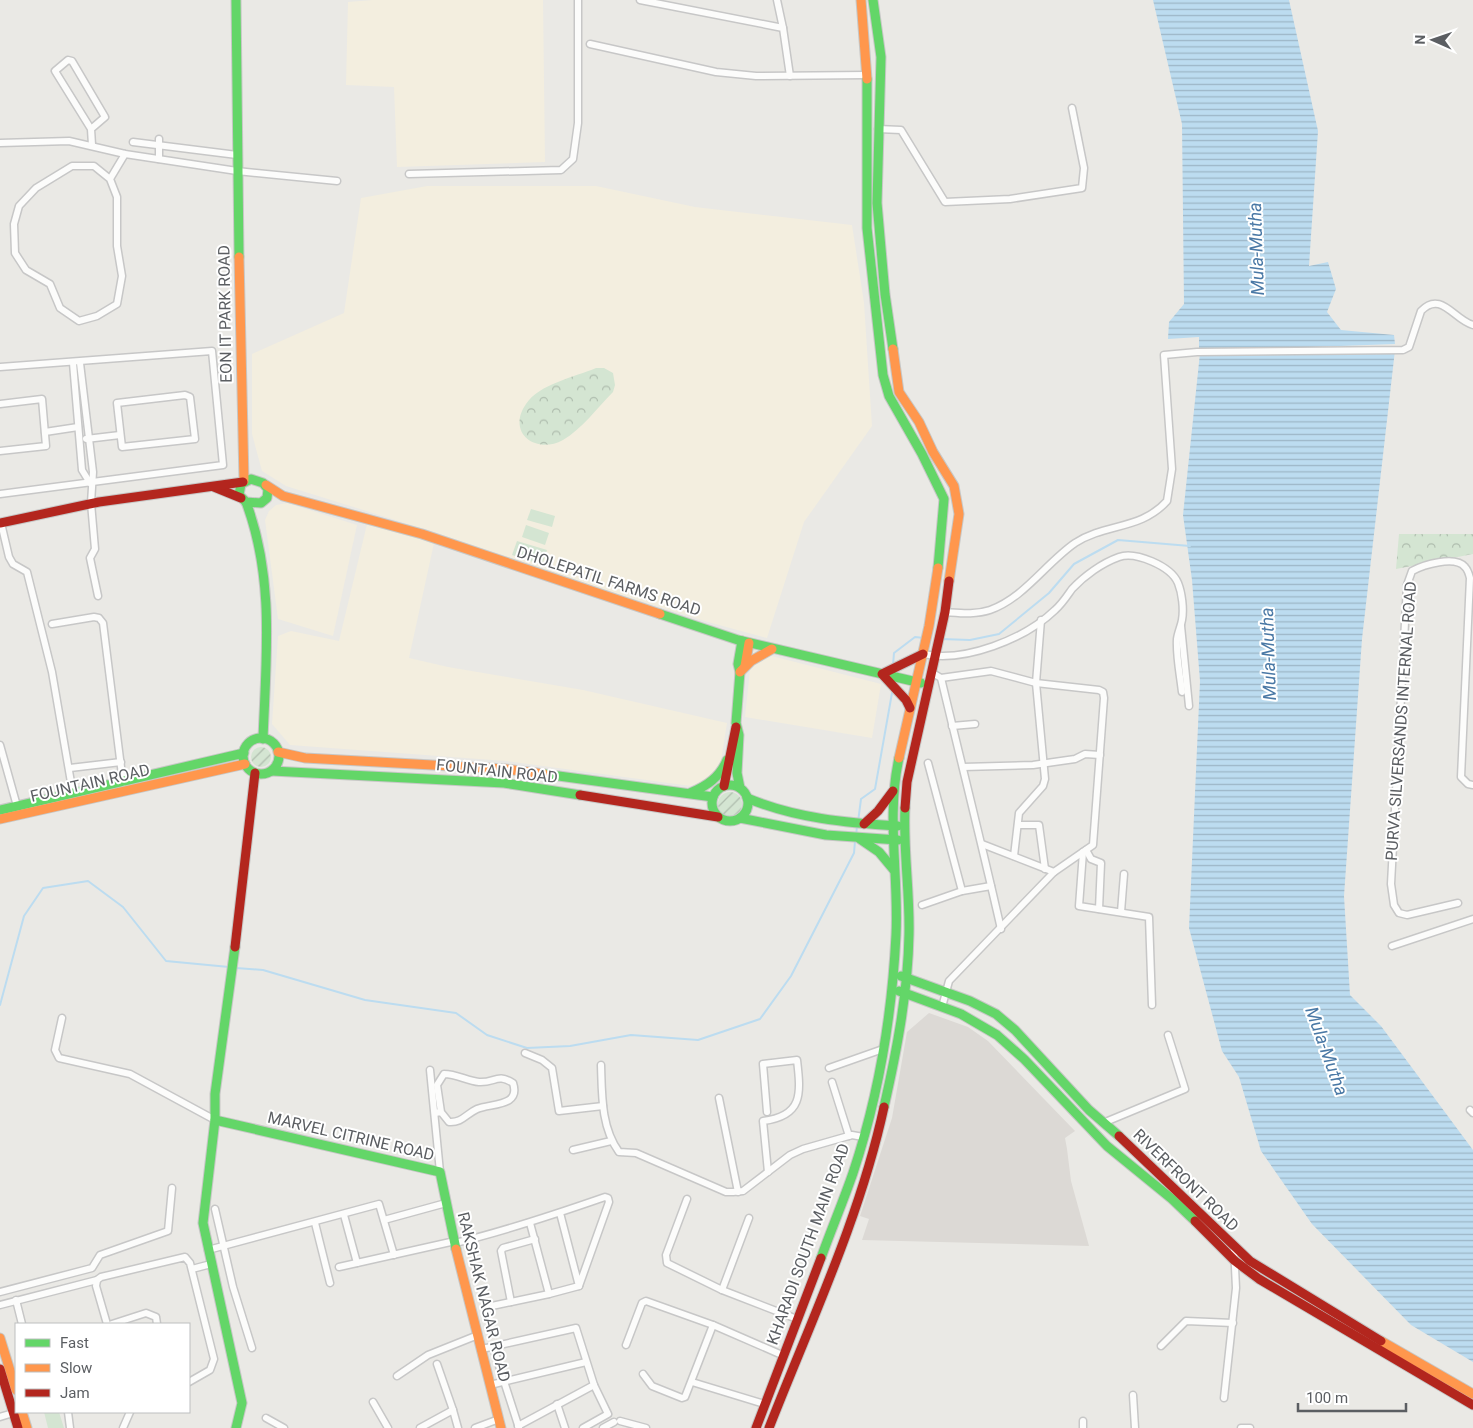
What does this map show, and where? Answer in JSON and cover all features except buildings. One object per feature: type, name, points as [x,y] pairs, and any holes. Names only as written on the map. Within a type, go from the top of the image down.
[{"type":"street","name":"EON IT PARK ROAD","points":[[236,0],[243,482]]},
{"type":"street","points":[[409,174],[561,170],[572,159],[578,122],[578,0]]},
{"type":"street","points":[[640,0],[783,28]]},
{"type":"street","points":[[777,0],[790,76]]},
{"type":"street","name":"KHARADI SOUTH MAIN ROAD","points":[[756,1428],[782,1355],[844,1200],[863,1137],[883,1049],[894,973],[896,934],[892,826],[893,791],[924,650],[938,573],[944,499],[922,454],[889,396],[883,375],[866,199],[867,75],[861,0]]},
{"type":"street","name":"KHARADI SOUTH MAIN ROAD","points":[[769,1428],[866,1176],[877,1140],[896,1060],[906,978],[909,926],[905,826],[907,782],[945,612],[958,521],[954,486],[933,452],[919,422],[899,392],[881,251],[877,196],[881,57],[873,0]]},
{"type":"street","points":[[590,44],[716,72],[756,76],[867,75]]},
{"type":"street","points":[[91,129],[105,117],[72,61],[68,60],[55,71],[91,129],[92,145]]},
{"type":"street","points":[[878,129],[901,130],[945,202],[1010,199],[1082,188],[1084,168],[1072,108]]},
{"type":"street","points":[[0,143],[69,141],[125,154],[237,171],[337,181]]},
{"type":"street","points":[[133,142],[159,142],[237,155]]},
{"type":"street","points":[[159,142],[159,159]]},
{"type":"street","points":[[110,179],[125,154]]},
{"type":"street","points":[[72,166],[94,166],[110,179],[117,197],[117,246],[122,276],[120,290],[117,304],[97,316],[80,321],[60,308],[50,284],[26,270],[15,253],[14,224],[19,206],[36,188],[72,166]]},
{"type":"street","points":[[870,252],[881,251]]},
{"type":"street","points":[[945,612],[967,614],[991,609],[1026,586],[1076,543],[1104,530],[1147,518],[1167,501],[1172,469],[1164,355],[1169,353],[1397,350],[1409,347],[1420,311],[1430,304],[1441,304],[1451,309],[1456,317],[1473,325]]},
{"type":"street","points":[[0,367],[77,363],[212,351],[222,465],[0,494]]},
{"type":"street","points":[[77,363],[78,427],[82,470],[90,483]]},
{"type":"street","points":[[77,363],[93,472],[90,483],[90,504],[95,549],[90,558],[98,596]]},
{"type":"street","points":[[185,395],[190,397],[196,437],[192,441],[122,447],[120,435],[117,403],[185,395]]},
{"type":"street","points":[[0,404],[42,399],[46,446],[0,451]]},
{"type":"street","points":[[45,432],[78,427]]},
{"type":"street","points":[[80,440],[120,435]]},
{"type":"street","points":[[243,456],[257,481]]},
{"type":"street","points":[[73,794],[52,672],[26,572],[13,564],[9,557],[1,523],[90,504],[257,481],[266,485],[268,492],[256,523]]},
{"type":"street","points":[[243,482],[239,489],[256,523],[266,602],[263,739]]},
{"type":"street","name":"DHOLEPATIL FARMS ROAD","points":[[266,485],[283,496],[422,534],[745,642],[929,684]]},
{"type":"street","points":[[212,487],[244,500],[264,501]]},
{"type":"street","name":"DHOLEPATIL FARMS ROAD","points":[[264,501],[283,496]]},
{"type":"street","points":[[910,708],[906,700],[882,674],[924,650],[976,653],[991,648],[1056,610],[1083,578],[1118,557],[1126,555],[1145,560],[1167,570],[1174,576],[1178,584],[1182,604],[1181,625],[1189,706]]},
{"type":"street","name":"PURVA SILVERSANDS INTERNAL ROAD","points":[[1458,903],[1407,915],[1399,913],[1394,905],[1391,884],[1407,585],[1412,571],[1422,566],[1458,562],[1465,567],[1470,578],[1461,777],[1468,784],[1473,785]]},
{"type":"street","points":[[52,624],[94,617],[99,618],[103,623],[123,783]]},
{"type":"street","points":[[1014,856],[1019,813],[1043,786],[1044,763],[1036,683],[1041,620]]},
{"type":"street","points":[[1181,625],[1177,640],[1182,692]]},
{"type":"street","points":[[928,630],[940,632]]},
{"type":"street","points":[[743,669],[738,664],[745,642]]},
{"type":"street","points":[[718,817],[713,808],[713,797],[724,786],[728,774],[731,738],[736,727],[743,669],[772,649]]},
{"type":"street","points":[[931,672],[941,678],[982,671],[1036,683],[1100,690],[1103,692],[1093,845],[1054,872],[949,981],[942,1008]]},
{"type":"street","points":[[941,678],[1001,929]]},
{"type":"street","points":[[952,726],[975,724]]},
{"type":"street","points":[[736,727],[739,735],[737,773],[740,788],[747,798],[766,806],[850,822],[905,826]]},
{"type":"street","name":"FOUNTAIN ROAD","points":[[0,810],[123,783],[244,753],[249,743],[263,739],[274,744],[278,752],[305,758],[505,769],[713,797]]},
{"type":"street","points":[[0,745],[17,806]]},
{"type":"street","points":[[272,771],[278,761],[278,752]]},
{"type":"street","points":[[236,1428],[242,1403],[210,1264],[203,1224],[215,1120],[215,1094],[239,920],[255,773],[245,764],[244,753]]},
{"type":"street","points":[[962,767],[1044,763],[1075,759],[1085,754],[1100,755]]},
{"type":"street","points":[[686,794],[701,789],[715,780],[725,766],[729,755]]},
{"type":"street","points":[[70,768],[120,762]]},
{"type":"street","points":[[928,763],[962,891]]},
{"type":"street","name":"FOUNTAIN ROAD","points":[[0,819],[245,764]]},
{"type":"street","name":"FOUNTAIN ROAD","points":[[255,773],[263,774],[272,771],[504,783],[718,817],[730,821],[740,818],[855,839],[906,840]]},
{"type":"street","points":[[724,786],[732,785],[740,788]]},
{"type":"street","points":[[862,824],[878,811],[893,791]]},
{"type":"street","points":[[740,818],[746,811],[747,798]]},
{"type":"street","points":[[1018,825],[1039,825],[1045,869]]},
{"type":"street","points":[[855,839],[879,852],[894,870]]},
{"type":"street","points":[[982,844],[1054,872]]},
{"type":"street","points":[[1085,851],[1079,906],[1149,917],[1152,1005]]},
{"type":"street","points":[[1085,851],[1091,859],[1101,863],[1099,909]]},
{"type":"street","points":[[1121,912],[1124,874]]},
{"type":"street","points":[[922,905],[962,891],[991,886]]},
{"type":"street","points":[[1392,946],[1473,919]]},
{"type":"street","name":"RIVERFRONT ROAD","points":[[894,973],[970,1001],[996,1014],[1015,1030],[1103,1123],[1167,1179],[1234,1247],[1272,1276],[1473,1394]]},
{"type":"street","name":"RIVERFRONT ROAD","points":[[892,987],[961,1014],[997,1035],[1024,1059],[1088,1127],[1172,1199],[1235,1261],[1278,1291],[1473,1405]]},
{"type":"street","points":[[62,1018],[55,1050],[59,1058],[130,1074],[215,1120]]},
{"type":"street","points":[[1103,1123],[1185,1089],[1168,1034]]},
{"type":"street","points":[[829,1068],[883,1049]]},
{"type":"street","points":[[525,1054],[542,1060],[552,1068],[559,1111],[602,1106]]},
{"type":"street","points":[[767,1112],[763,1064],[797,1060],[801,1089],[796,1104],[783,1116],[763,1120],[768,1172]]},
{"type":"street","points":[[601,1066],[602,1106],[611,1141],[619,1152],[636,1153],[726,1192],[744,1191],[790,1155],[803,1149],[849,1136],[863,1137]]},
{"type":"street","name":"MARVEL CITRINE ROAD","points":[[215,1120],[440,1172],[438,1112],[430,1070]]},
{"type":"street","points":[[444,1074],[458,1075],[477,1082],[500,1077],[513,1083],[516,1090],[514,1097],[505,1103],[477,1109],[463,1120],[449,1122],[438,1112],[437,1085],[444,1074]]},
{"type":"street","points":[[832,1082],[849,1136]]},
{"type":"street","points":[[719,1098],[738,1192]]},
{"type":"street","points":[[573,1150],[611,1141]]},
{"type":"street","name":"RAKSHAK NAGAR ROAD","points":[[440,1172],[455,1242],[500,1425]]},
{"type":"street","points":[[0,1292],[92,1268],[100,1255],[168,1231],[172,1188]]},
{"type":"street","points":[[339,1268],[530,1223],[605,1197],[610,1202],[579,1286]]},
{"type":"street","points":[[687,1199],[666,1260],[673,1268],[797,1320]]},
{"type":"street","points":[[384,1220],[446,1203]]},
{"type":"street","points":[[208,1250],[344,1216],[379,1204],[394,1255]]},
{"type":"street","points":[[215,1209],[222,1247],[252,1348]]},
{"type":"street","points":[[560,1213],[579,1286]]},
{"type":"street","points":[[344,1216],[357,1263]]},
{"type":"street","points":[[722,1290],[748,1218]]},
{"type":"street","points":[[315,1223],[330,1283]]},
{"type":"street","points":[[530,1223],[549,1294]]},
{"type":"street","points":[[511,1302],[501,1251],[503,1248],[535,1239]]},
{"type":"street","points":[[1224,1398],[1233,1323],[1234,1247]]},
{"type":"street","points":[[0,1305],[179,1258],[189,1259],[214,1360],[210,1370],[190,1381]]},
{"type":"street","points":[[192,1269],[210,1264]]},
{"type":"street","points":[[97,1280],[107,1323]]},
{"type":"street","points":[[487,1307],[579,1286]]},
{"type":"street","points":[[16,1300],[22,1323]]},
{"type":"street","points":[[626,1345],[642,1303],[646,1301],[782,1355]]},
{"type":"street","points":[[115,1323],[146,1314],[156,1317],[157,1323]]},
{"type":"street","points":[[1162,1346],[1186,1321],[1233,1323]]},
{"type":"street","points":[[643,1374],[652,1386],[682,1398],[686,1395],[692,1382],[713,1326]]},
{"type":"street","points":[[482,1349],[576,1328],[594,1384],[608,1414],[583,1428]]},
{"type":"street","points":[[397,1376],[428,1355],[478,1335]]},
{"type":"street","points":[[0,1338],[15,1387]]},
{"type":"street","points":[[493,1347],[518,1427],[594,1384]]},
{"type":"street","points":[[490,1385],[586,1362]]},
{"type":"street","points":[[437,1364],[458,1428]]},
{"type":"street","points":[[0,1369],[2,1385],[15,1407]]},
{"type":"street","points":[[692,1382],[764,1404]]},
{"type":"street","points":[[1133,1395],[1135,1428]]},
{"type":"street","points":[[373,1402],[388,1428]]},
{"type":"street","points":[[557,1404],[565,1428]]},
{"type":"street","points":[[420,1428],[453,1410]]},
{"type":"street","points":[[0,1417],[15,1413]]},
{"type":"street","points":[[18,1413],[18,1428]]},
{"type":"street","points":[[19,1413],[27,1428]]},
{"type":"street","points":[[68,1413],[70,1428]]},
{"type":"street","points":[[122,1428],[130,1413]]},
{"type":"street","points":[[266,1418],[284,1428]]},
{"type":"street","points":[[604,1428],[617,1422],[646,1428]]},
{"type":"street","points":[[474,1428],[500,1425]]},
{"type":"street","points":[[1241,1428],[1250,1428]]},
{"type":"shaded area","points":[[373,0],[543,0],[545,162],[397,167],[394,87],[346,85],[348,2]]},
{"type":"shaded area","points":[[427,186],[596,186],[695,207],[852,225],[864,303],[872,426],[804,522],[767,638],[708,622],[593,586],[434,532],[286,486],[262,471],[252,434],[252,354],[344,313],[361,198]]},
{"type":"shaded area","points":[[287,503],[357,525],[333,636],[278,619],[265,520],[269,511],[276,505]]},
{"type":"shaded area","points":[[368,520],[434,543],[409,658],[448,667],[583,690],[727,723],[720,767],[709,779],[691,786],[506,761],[290,745],[272,724],[278,636],[291,631],[339,641]]},
{"type":"shaded area","points":[[752,651],[881,684],[872,738],[745,717]]},
{"type":"shaded area","points":[[929,1013],[968,1027],[988,1041],[1075,1131],[1065,1138],[1071,1181],[1089,1246],[862,1240],[869,1219],[860,1216],[892,1118],[907,1032]]},
{"type":"green space","points":[[596,368],[604,368],[613,373],[615,385],[613,392],[583,424],[563,440],[553,444],[543,445],[534,443],[527,438],[522,432],[520,424],[521,414],[532,397],[548,386]]},
{"type":"green space","points":[[531,509],[555,516],[552,527],[527,520]]},
{"type":"green space","points":[[526,525],[549,533],[545,545],[522,537]]},
{"type":"green space","points":[[1399,534],[1473,534],[1473,554],[1396,569]]},
{"type":"green space","points":[[517,541],[547,550],[542,565],[512,555]]},
{"type":"green space","points":[[257,747],[265,747],[271,753],[271,761],[265,767],[257,767],[251,761],[251,753]]},
{"type":"green space","points":[[730,792],[739,795],[742,804],[739,813],[730,816],[721,813],[718,804],[721,795]]},
{"type":"green space","points":[[44,1413],[59,1413],[64,1428],[48,1428]]},
{"type":"water","name":"Mula-Mutha","points":[[1153,0],[1289,0],[1318,131],[1309,266],[1328,262],[1336,289],[1327,312],[1341,330],[1394,335],[1395,344],[1199,351],[1199,337],[1168,339],[1169,322],[1184,304],[1182,124]]},
{"type":"water","name":"Mula-Mutha","points":[[1395,350],[1362,639],[1344,896],[1350,995],[1381,1026],[1473,1150],[1473,1362],[1411,1325],[1312,1224],[1261,1151],[1239,1077],[1222,1051],[1189,928],[1200,681],[1192,580],[1183,515],[1200,353]]},
{"type":"waterway","points":[[941,639],[970,640],[999,634],[1049,593],[1074,564],[1118,540],[1190,546]]},
{"type":"waterway","points":[[893,665],[894,653],[915,637],[924,638]]},
{"type":"waterway","points":[[858,822],[861,799],[875,789],[892,693]]},
{"type":"waterway","points":[[856,836],[857,826]]},
{"type":"waterway","points":[[236,968],[263,970],[365,1000],[456,1013],[487,1035],[527,1048],[570,1046],[631,1035],[698,1040],[760,1019],[791,976],[854,853],[855,841]]},
{"type":"waterway","points":[[0,1005],[24,916],[43,888],[88,881],[123,907],[166,961],[229,967]]},
{"type":"traffic: fast","points":[[236,0],[239,257]]},
{"type":"traffic: fast","points":[[873,0],[881,57],[877,203],[885,294],[893,349]]},
{"type":"traffic: fast","points":[[867,79],[867,228],[883,375],[889,396],[922,454],[944,499],[938,568]]},
{"type":"traffic: fast","points":[[251,479],[263,483],[268,489],[267,498],[261,503],[246,502],[239,495],[241,484],[251,479]]},
{"type":"traffic: fast","points":[[246,502],[255,531],[265,589],[267,649],[263,739]]},
{"type":"traffic: fast","points":[[660,614],[738,640],[921,683]]},
{"type":"traffic: fast","points":[[740,788],[737,773],[739,735],[736,723],[740,672],[738,664],[742,641]]},
{"type":"traffic: fast","points":[[261,738],[274,743],[279,756],[274,769],[261,774],[248,769],[243,756],[248,743],[261,738]]},
{"type":"traffic: fast","points":[[0,810],[244,753]]},
{"type":"traffic: fast","points":[[821,1258],[862,1145],[877,1086],[887,1026],[896,935],[893,802],[899,758]]},
{"type":"traffic: fast","points":[[690,793],[712,780],[721,771],[727,760]]},
{"type":"traffic: fast","points":[[272,771],[504,783],[580,795]]},
{"type":"traffic: fast","points":[[544,774],[713,797]]},
{"type":"traffic: fast","points":[[730,785],[737,786],[743,790],[747,796],[748,803],[747,810],[743,816],[737,820],[730,821],[723,820],[717,816],[713,810],[712,803],[713,796],[717,790],[723,786],[730,785]]},
{"type":"traffic: fast","points":[[747,798],[802,815],[898,826]]},
{"type":"traffic: fast","points":[[884,1107],[901,1021],[908,956],[909,918],[905,808]]},
{"type":"traffic: fast","points":[[740,818],[826,835],[898,840]]},
{"type":"traffic: fast","points":[[860,839],[879,852],[894,870]]},
{"type":"traffic: fast","points":[[235,947],[215,1094],[215,1120],[203,1223],[242,1403],[236,1428]]},
{"type":"traffic: fast","points":[[901,976],[970,1001],[996,1014],[1015,1030],[1089,1110],[1119,1136]]},
{"type":"traffic: fast","points":[[899,991],[961,1014],[997,1035],[1024,1059],[1107,1146],[1172,1199],[1195,1221]]},
{"type":"traffic: fast","points":[[215,1120],[440,1172],[456,1249]]},
{"type":"traffic: slow","points":[[861,0],[867,79]]},
{"type":"traffic: slow","points":[[239,257],[244,481]]},
{"type":"traffic: slow","points":[[893,349],[899,392],[919,422],[933,452],[954,486],[959,514],[949,581]]},
{"type":"traffic: slow","points":[[266,485],[283,496],[422,534],[660,614]]},
{"type":"traffic: slow","points":[[899,758],[929,626],[938,568]]},
{"type":"traffic: slow","points":[[745,666],[749,643]]},
{"type":"traffic: slow","points":[[740,672],[751,661],[772,649]]},
{"type":"traffic: slow","points":[[278,752],[305,758],[505,769],[544,774]]},
{"type":"traffic: slow","points":[[0,819],[245,764]]},
{"type":"traffic: slow","points":[[456,1249],[501,1428]]},
{"type":"traffic: slow","points":[[0,1338],[15,1387]]},
{"type":"traffic: slow","points":[[1381,1341],[1473,1394]]},
{"type":"traffic: slow","points":[[22,1413],[27,1428]]},
{"type":"traffic: jam","points":[[0,523],[99,502],[243,482]]},
{"type":"traffic: jam","points":[[214,487],[241,498]]},
{"type":"traffic: jam","points":[[905,808],[907,782],[945,612],[949,581]]},
{"type":"traffic: jam","points":[[910,708],[906,700],[882,674],[923,654]]},
{"type":"traffic: jam","points":[[724,786],[736,727]]},
{"type":"traffic: jam","points":[[235,947],[255,773]]},
{"type":"traffic: jam","points":[[864,824],[878,811],[893,791]]},
{"type":"traffic: jam","points":[[580,795],[718,817]]},
{"type":"traffic: jam","points":[[769,1428],[848,1230],[862,1189],[884,1107]]},
{"type":"traffic: jam","points":[[1119,1136],[1250,1261],[1381,1341]]},
{"type":"traffic: jam","points":[[1195,1221],[1235,1261],[1259,1279],[1473,1405]]},
{"type":"traffic: jam","points":[[756,1428],[821,1258]]},
{"type":"traffic: jam","points":[[0,1369],[18,1428]]}]
